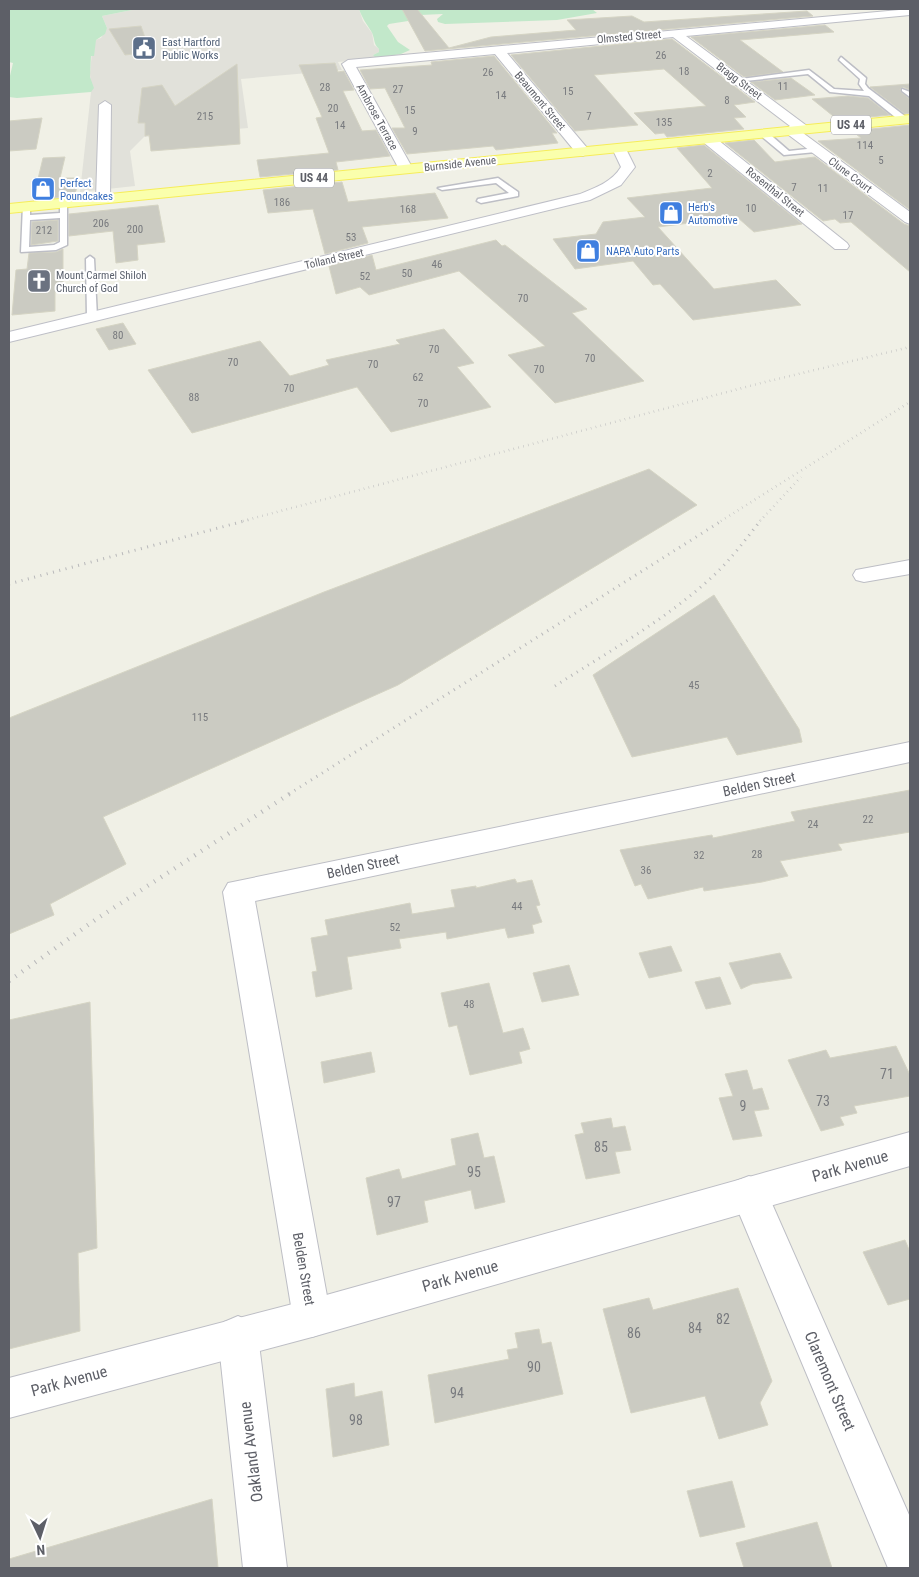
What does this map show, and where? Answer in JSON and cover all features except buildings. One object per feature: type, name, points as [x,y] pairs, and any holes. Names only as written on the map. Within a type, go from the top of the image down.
[{"type":"main road","name":"Burnside Avenue","points":[[9,209],[26,212],[64,209],[103,199],[908,119]]},
{"type":"street","name":"Olmsted Street","points":[[348,64],[910,12]]},
{"type":"street","name":"Bragg Street","points":[[675,33],[797,130]]},
{"type":"street","name":"Beaumont Street","points":[[498,50],[583,152]]},
{"type":"street","name":"Ambrose Terrace","points":[[348,64],[406,170]]},
{"type":"street","points":[[103,199],[106,105]]},
{"type":"street","name":"Clune Court","points":[[797,130],[816,150],[910,219]]},
{"type":"street","name":"Rosenthal Street","points":[[708,139],[841,246]]},
{"type":"street","name":"Tolland Street","points":[[9,337],[585,198],[607,188],[623,177],[628,167],[619,148]]},
{"type":"street","points":[[864,575],[910,567]]},
{"type":"street","name":"Belden Street","points":[[312,1318],[238,892],[910,752]]},
{"type":"street","name":"Park Avenue","points":[[9,1398],[312,1318],[910,1149]]},
{"type":"street","name":"Claremont Street","points":[[749,1194],[910,1567]]},
{"type":"street","name":"Oakland Avenue","points":[[238,1336],[265,1568]]},
{"type":"lane","points":[[841,59],[864,79],[865,89],[908,119]]},
{"type":"lane","points":[[736,80],[809,72],[832,91],[871,94]]},
{"type":"lane","points":[[763,133],[787,153],[816,150]]},
{"type":"lane","points":[[442,188],[498,180],[515,194],[481,201]]},
{"type":"lane","points":[[26,212],[24,250],[56,247],[64,243],[64,209]]},
{"type":"lane","points":[[90,259],[92,317]]},
{"type":"shaded area","name":"East Hartford Public Works","points":[[137,9],[359,9],[363,21],[372,33],[374,45],[379,49],[379,52],[373,55],[391,57],[338,62],[342,70],[241,79],[248,128],[144,137],[130,151],[135,186],[80,192],[91,92],[90,73],[93,41],[101,38],[107,28],[102,16]]},
{"type":"green space","points":[[9,9],[137,9],[102,16],[107,28],[105,34],[96,40],[94,56],[91,56],[90,77],[94,88],[91,92],[17,98],[9,97],[9,80],[13,63],[9,62]]},
{"type":"green space","points":[[359,9],[592,9],[597,13],[557,20],[445,24],[438,22],[437,19],[443,14],[420,15],[408,21],[387,26],[398,42],[410,50],[401,54],[376,58],[373,55],[379,52],[379,49]]},
{"type":"railway","points":[[243,521],[761,383],[910,347]]},
{"type":"railway","points":[[721,521],[910,402]]},
{"type":"railway","points":[[760,521],[801,477]]},
{"type":"railway","points":[[9,584],[248,520]]},
{"type":"railway","points":[[289,794],[723,520]]},
{"type":"railway","points":[[555,686],[675,608],[725,565],[761,520]]},
{"type":"railway","points":[[9,981],[95,920],[291,793]]},
{"type":"place","name":"East Hartford Public Works","points":[[144,48]]},
{"type":"place","name":"Perfect Poundcakes","points":[[43,189]]},
{"type":"place","name":"Herb's Automotive","points":[[671,213]]},
{"type":"place","name":"NAPA Auto Parts","points":[[588,251]]},
{"type":"place","name":"Mount Carmel Shiloh Church of God","points":[[39,281]]}]
